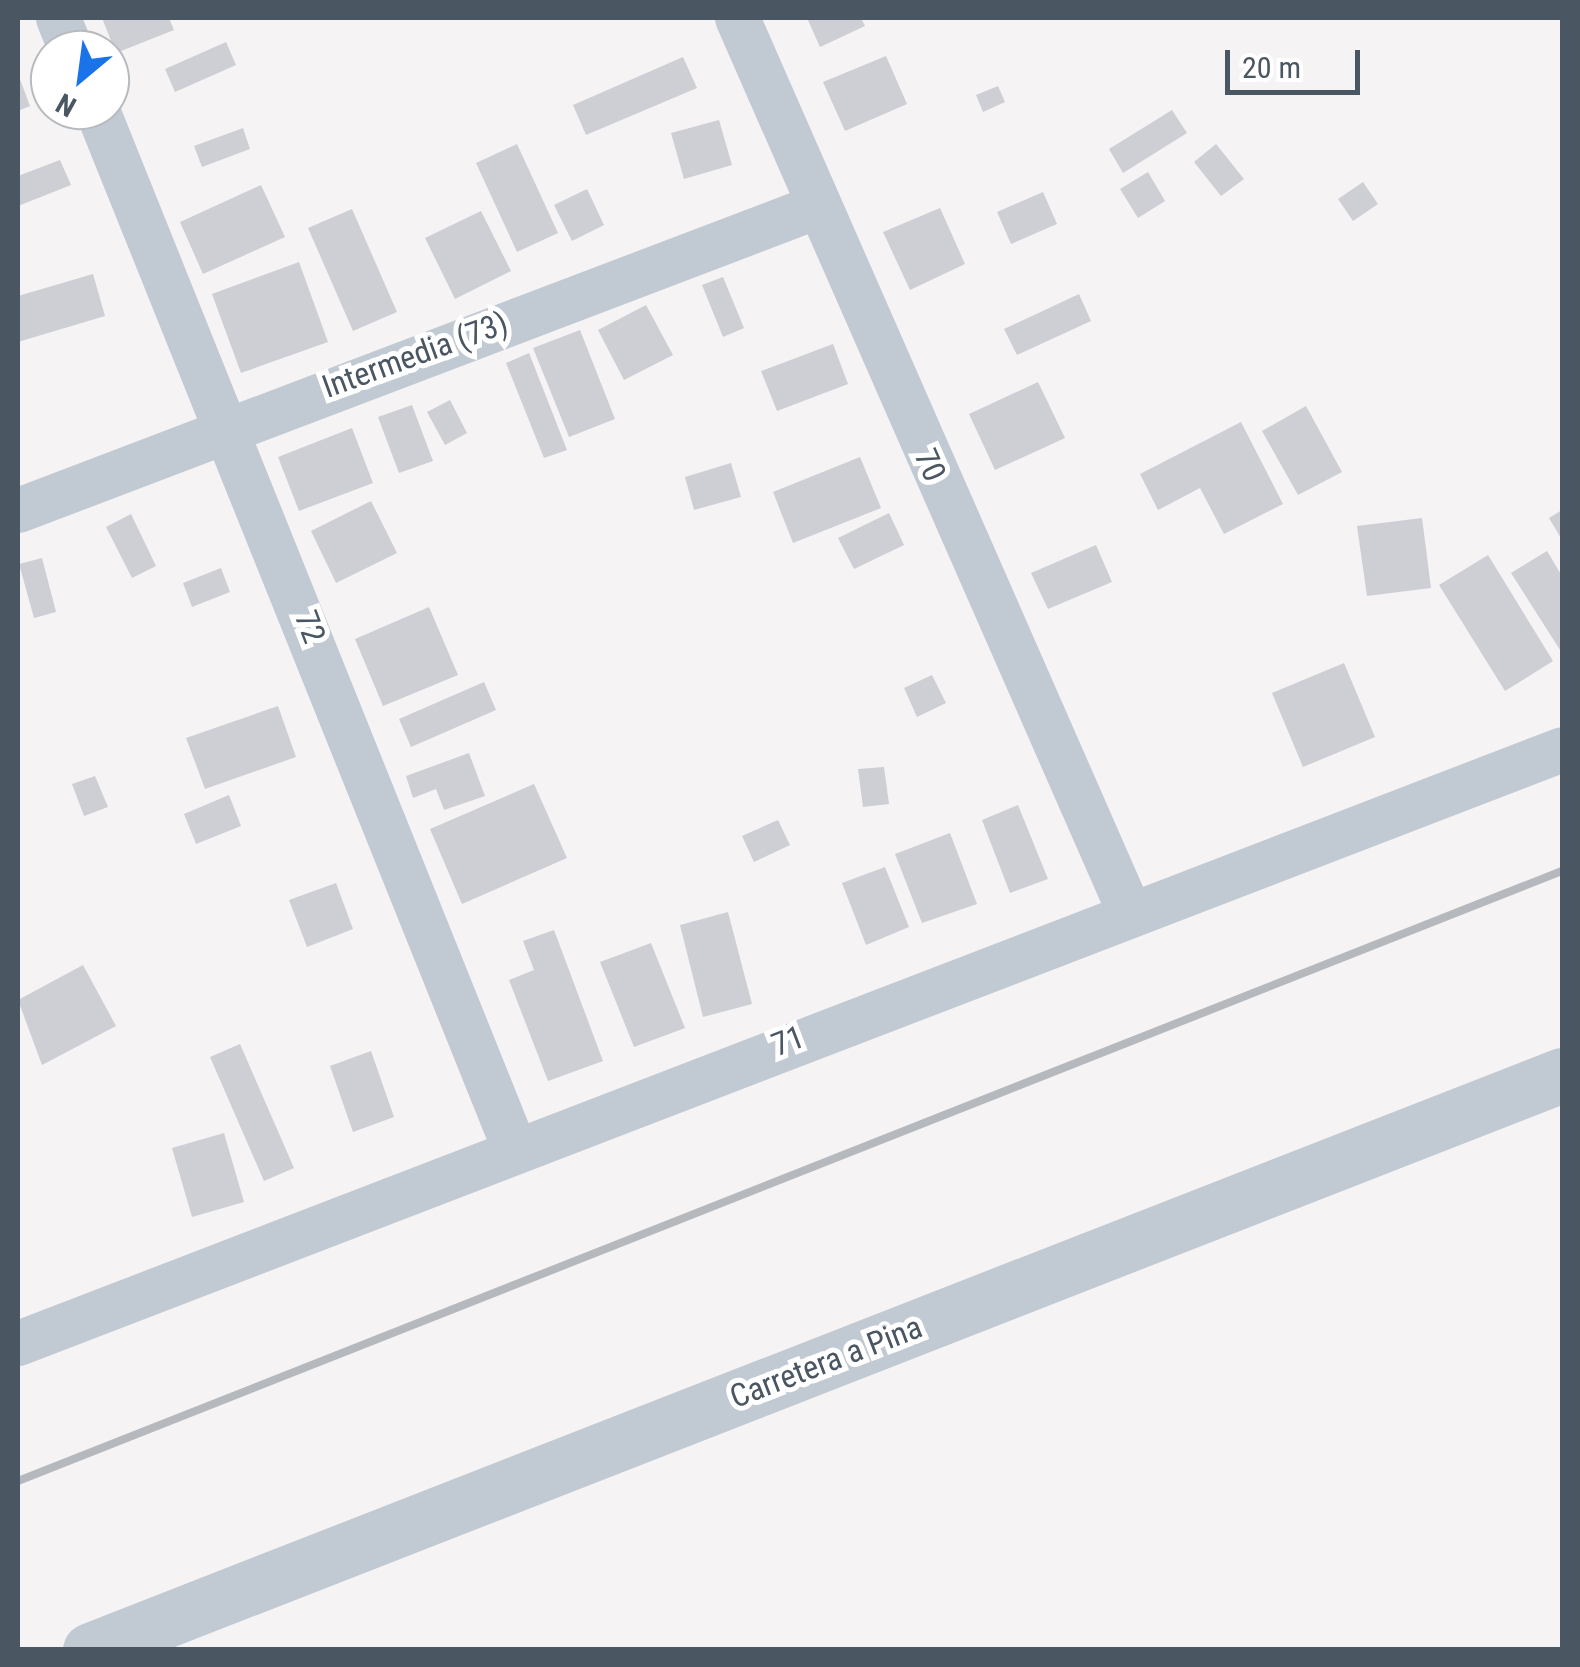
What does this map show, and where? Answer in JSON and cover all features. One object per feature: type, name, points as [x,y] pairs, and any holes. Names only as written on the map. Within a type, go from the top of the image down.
[{"type":"street","name":"70","points":[[737,18],[815,207],[1128,910]]},
{"type":"street","name":"72","points":[[106,130],[230,422],[514,1148]]},
{"type":"street","name":"Intermedia (73)","points":[[18,510],[230,422],[815,207]]},
{"type":"street","name":"71","points":[[18,1343],[1128,910],[1562,749]]},
{"type":"street","name":"Carretera a Pina","points":[[90,1650],[1562,1075]]},
{"type":"building","points":[[102,18],[169,18],[174,30],[130,47],[130,30],[107,30]]},
{"type":"building","points":[[807,18],[861,18],[865,26],[820,47]]},
{"type":"building","points":[[226,42],[236,65],[175,92],[165,69]]},
{"type":"building","points":[[886,56],[907,104],[845,131],[823,82]]},
{"type":"building","points":[[683,57],[697,88],[586,135],[573,105]]},
{"type":"building","points":[[18,74],[30,106],[18,111]]},
{"type":"building","points":[[998,86],[1005,102],[983,112],[976,95]]},
{"type":"building","points":[[1172,110],[1187,133],[1123,173],[1109,149]]},
{"type":"building","points":[[719,120],[732,165],[684,179],[671,133]]},
{"type":"building","points":[[243,128],[250,149],[202,167],[194,146]]},
{"type":"building","points":[[517,144],[558,233],[517,252],[476,163]]},
{"type":"building","points":[[1216,144],[1244,179],[1221,196],[1194,162]]},
{"type":"building","points":[[60,160],[71,185],[18,206],[18,176]]},
{"type":"building","points":[[1148,172],[1165,201],[1138,218],[1120,189]]},
{"type":"building","points":[[1363,182],[1378,204],[1353,221],[1338,199]]},
{"type":"building","points":[[261,185],[285,237],[203,274],[180,222]]},
{"type":"building","points":[[587,189],[604,225],[572,241],[554,205]]},
{"type":"building","points":[[1043,192],[1057,224],[1011,244],[997,212]]},
{"type":"building","points":[[940,208],[965,264],[910,290],[883,232]]},
{"type":"building","points":[[352,209],[397,312],[353,331],[308,228]]},
{"type":"building","points":[[481,211],[511,271],[455,299],[425,238]]},
{"type":"building","points":[[299,262],[328,342],[241,373],[212,294]]},
{"type":"building","points":[[93,274],[105,316],[18,342],[18,296]]},
{"type":"building","points":[[723,277],[744,328],[723,337],[702,285]]},
{"type":"building","points":[[1079,294],[1091,321],[1017,355],[1004,329]]},
{"type":"building","points":[[646,305],[673,355],[624,380],[598,330]]},
{"type":"building","points":[[580,330],[615,419],[569,437],[533,348]]},
{"type":"building","points":[[833,344],[848,384],[777,411],[761,371]]},
{"type":"building","points":[[529,353],[567,450],[544,458],[506,363]]},
{"type":"building","points":[[1038,382],[1065,438],[995,470],[969,414]]},
{"type":"building","points":[[450,400],[467,433],[445,445],[427,412]]},
{"type":"building","points":[[412,405],[433,461],[399,473],[378,417]]},
{"type":"building","points":[[1306,406],[1342,472],[1298,495],[1262,431]]},
{"type":"building","points":[[1241,422],[1283,504],[1224,534],[1200,488],[1158,510],[1140,474]]},
{"type":"building","points":[[352,428],[373,483],[299,511],[278,457]]},
{"type":"building","points":[[860,457],[881,508],[793,543],[773,492]]},
{"type":"building","points":[[731,463],[741,497],[694,510],[685,477]]},
{"type":"building","points":[[371,501],[397,553],[336,583],[311,531]]},
{"type":"building","points":[[1562,510],[1562,540],[1549,518]]},
{"type":"building","points":[[889,513],[904,545],[854,569],[838,538]]},
{"type":"building","points":[[131,514],[156,566],[132,578],[106,527]]},
{"type":"building","points":[[1422,518],[1431,588],[1367,596],[1357,526]]},
{"type":"building","points":[[1096,545],[1112,582],[1048,609],[1031,573]]},
{"type":"building","points":[[1547,551],[1562,576],[1562,653],[1511,573]]},
{"type":"building","points":[[1488,555],[1553,661],[1505,691],[1439,585]]},
{"type":"building","points":[[42,558],[56,612],[34,618],[19,564]]},
{"type":"building","points":[[221,568],[230,592],[192,607],[183,583]]},
{"type":"building","points":[[429,607],[458,675],[383,706],[355,639]]},
{"type":"building","points":[[1344,663],[1375,737],[1303,767],[1272,693]]},
{"type":"building","points":[[932,675],[946,703],[917,717],[904,688]]},
{"type":"building","points":[[484,682],[496,710],[411,747],[399,719]]},
{"type":"building","points":[[278,706],[296,757],[205,789],[186,738]]},
{"type":"building","points":[[469,753],[485,796],[444,810],[436,789],[413,798],[406,776]]},
{"type":"building","points":[[884,767],[889,804],[863,807],[858,769]]},
{"type":"building","points":[[95,776],[108,807],[84,816],[72,784]]},
{"type":"building","points":[[534,784],[567,858],[462,904],[430,829]]},
{"type":"building","points":[[229,795],[241,826],[196,844],[184,814]]},
{"type":"building","points":[[1018,805],[1048,879],[1010,893],[982,820]]},
{"type":"building","points":[[778,820],[790,845],[754,862],[742,836]]},
{"type":"building","points":[[950,833],[977,904],[922,923],[895,854]]},
{"type":"building","points":[[885,867],[909,927],[866,945],[842,883]]},
{"type":"building","points":[[336,883],[353,929],[307,947],[289,900]]},
{"type":"building","points":[[728,912],[752,1004],[703,1017],[680,925]]},
{"type":"building","points":[[554,930],[603,1061],[548,1081],[509,980],[534,970],[523,941]]},
{"type":"building","points":[[651,943],[685,1028],[634,1047],[600,962]]},
{"type":"building","points":[[83,965],[116,1026],[42,1065],[18,1000]]},
{"type":"building","points":[[240,1044],[294,1168],[264,1181],[210,1057]]},
{"type":"building","points":[[371,1051],[394,1117],[353,1132],[330,1066]]},
{"type":"building","points":[[224,1133],[244,1202],[192,1217],[172,1148]]},
{"type":"railway","points":[[18,1481],[1562,871]]}]
